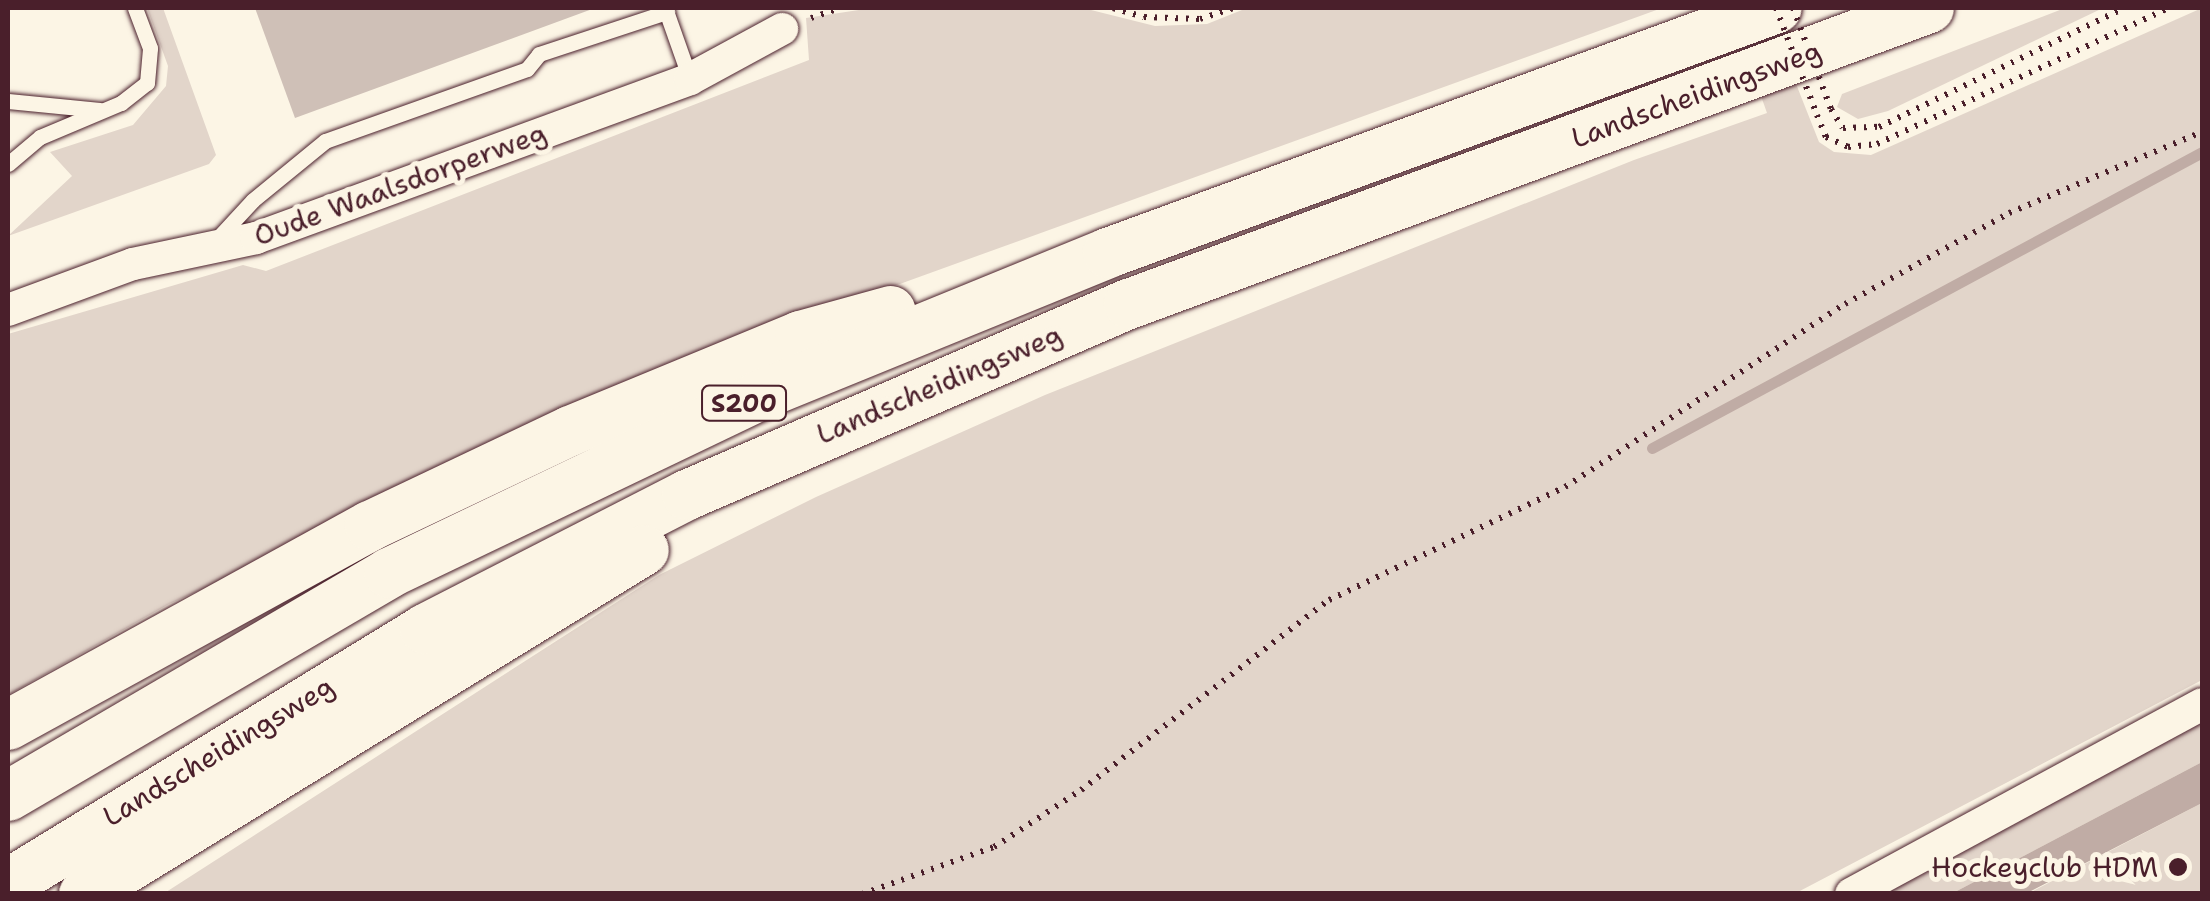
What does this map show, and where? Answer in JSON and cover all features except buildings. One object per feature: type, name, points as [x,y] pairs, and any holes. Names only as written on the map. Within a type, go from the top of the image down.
[{"type":"main road","name":"Landscheidingsweg","points":[[8,796],[268,640],[427,556],[758,396],[1108,253],[1776,8]]},
{"type":"main road","name":"Landscheidingsweg","points":[[8,884],[318,691],[687,496],[842,425],[1130,304],[1930,8]]},
{"type":"main road","points":[[8,725],[370,526],[570,430],[800,336],[1108,253]]},
{"type":"main road","points":[[84,894],[842,425]]},
{"type":"main road","name":"S200","points":[[318,691],[427,556]]},
{"type":"street","name":"Oude Waalsdorperweg","points":[[8,310],[133,264],[256,238],[690,79],[782,29]]},
{"type":"street","points":[[1851,894],[2202,704]]},
{"type":"lane","points":[[8,164],[40,137],[104,110],[147,83],[150,48],[135,8]]},
{"type":"lane","points":[[210,247],[252,200],[325,141],[527,69],[539,54],[666,10],[690,79]]},
{"type":"lane","points":[[8,101],[104,110]]},
{"type":"path","points":[[1113,8],[1144,17],[1200,20],[1232,8]]},
{"type":"path","points":[[1776,8],[1826,137],[1848,147],[1877,144],[2168,8]]},
{"type":"path","points":[[1793,8],[1831,109],[1844,128],[1879,127],[2124,8]]},
{"type":"path","points":[[862,894],[994,847],[1082,790],[1329,600],[1565,487],[1845,304],[2009,213],[2202,132]]},
{"type":"shaded area","points":[[147,8],[163,8],[216,155],[209,164],[8,236],[72,176],[50,152],[133,125],[166,86],[168,66]]},
{"type":"shaded area","points":[[872,8],[1083,8],[1155,26],[1207,24],[1247,8],[1662,8],[839,306],[169,604],[8,695],[8,334],[243,265],[266,271],[809,60],[806,18]]},
{"type":"shaded area","points":[[1730,8],[1766,8],[1819,142],[1834,152],[1871,155],[2202,8],[2202,680],[1796,893],[163,894],[659,575],[816,497],[1045,395],[1634,160],[1767,113]]},
{"type":"shaded area","points":[[2065,8],[2103,8],[1888,111],[1858,119],[1837,107],[1842,94]]},
{"type":"shaded area","points":[[2202,716],[2202,762],[1953,893],[1866,894]]},
{"type":"shaded area","points":[[2202,762],[2202,803],[2027,893],[1953,893]]},
{"type":"shaded area","points":[[2202,803],[2202,893],[2027,894],[2029,893]]},
{"type":"waterway","points":[[1652,448],[2202,152]]},
{"type":"place","name":"Hockeyclub HDM","points":[[2178,867]]}]
